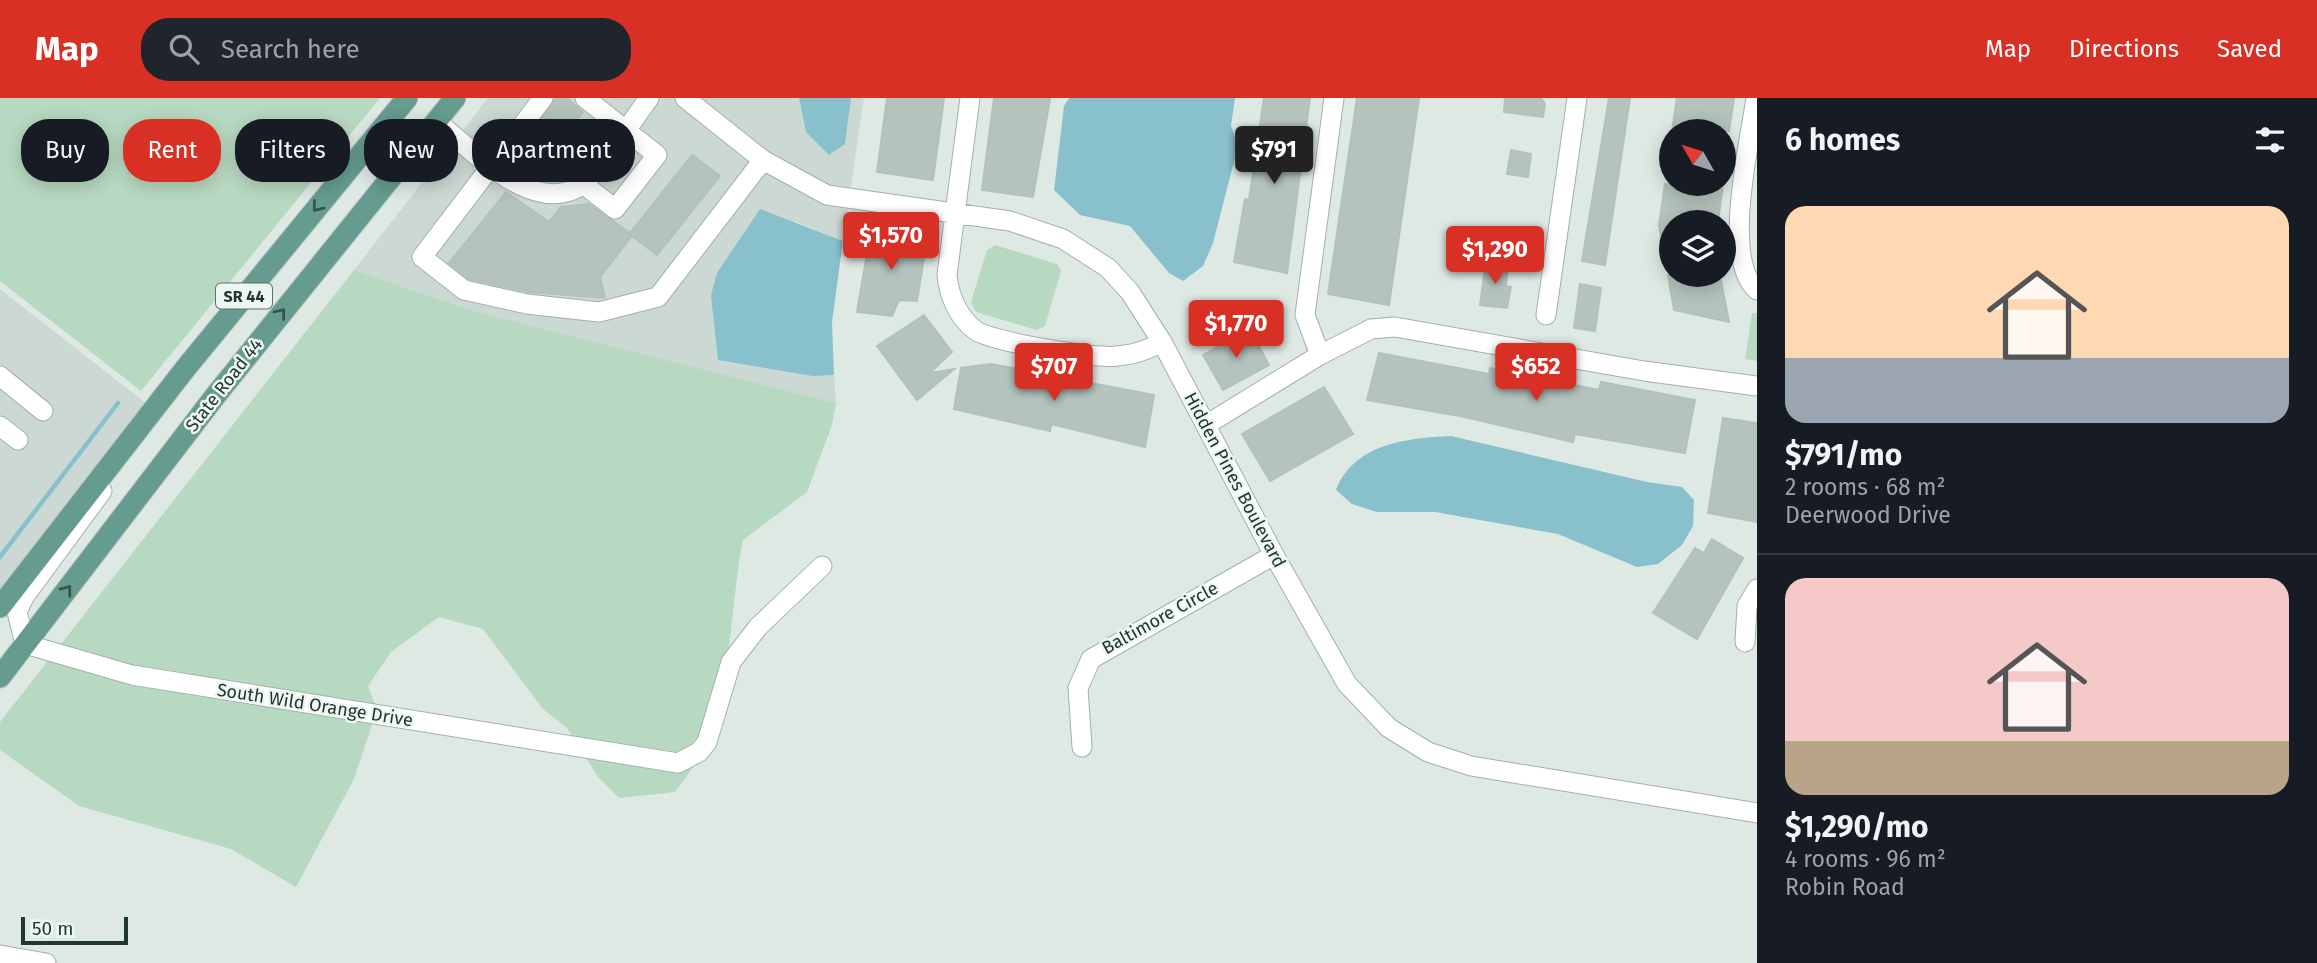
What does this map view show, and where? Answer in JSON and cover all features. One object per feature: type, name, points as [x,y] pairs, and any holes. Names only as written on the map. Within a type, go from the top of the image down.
[{"type":"main road","name":"SR 44","points":[[0,607],[177,380],[407,98]]},
{"type":"main road","name":"State Road 44","points":[[438,119],[455,98]]},
{"type":"main road","name":"State Road 44","points":[[0,677],[232,374],[387,182]]},
{"type":"street","points":[[527,119],[543,98]]},
{"type":"street","points":[[585,98],[611,119]]},
{"type":"street","points":[[633,119],[649,98]]},
{"type":"street","name":"Hidden Pines Boulevard","points":[[685,98],[763,160],[827,195],[1010,221],[1063,239],[1108,268],[1130,292],[1162,342],[1274,555],[1346,684],[1389,729],[1428,752],[1471,766],[1757,813]]},
{"type":"street","points":[[970,98],[954,214],[948,288],[958,312],[976,331],[995,340],[1114,357],[1147,351],[1162,342]]},
{"type":"street","points":[[1321,355],[1305,315],[1335,98]]},
{"type":"street","points":[[1546,315],[1577,98]]},
{"type":"street","points":[[1756,98],[1739,220],[1740,263],[1750,284],[1757,290]]},
{"type":"street","points":[[458,138],[472,149]]},
{"type":"street","points":[[513,182],[519,187],[540,194],[556,196],[583,184],[615,209],[657,155],[635,138]]},
{"type":"street","points":[[480,182],[422,257],[464,290],[527,304],[599,313],[658,297],[763,160]]},
{"type":"street","points":[[1206,425],[1371,328],[1395,327],[1644,371],[1757,386]]},
{"type":"street","points":[[0,376],[43,411]]},
{"type":"street","points":[[25,644],[17,612],[24,597],[106,487],[177,380]]},
{"type":"street","points":[[0,426],[18,440]]},
{"type":"street","name":"Baltimore Circle","points":[[1082,747],[1078,688],[1091,659],[1274,555]]},
{"type":"street","name":"South Wild Orange Drive","points":[[25,644],[132,675],[678,763],[699,752],[707,742],[731,662],[758,627],[822,566]]},
{"type":"street","points":[[1745,642],[1746,606],[1757,589]]},
{"type":"street","points":[[0,955],[46,963]]},
{"type":"shaded area","points":[[488,98],[799,98],[806,132],[845,144],[851,98],[864,98],[843,241],[794,221],[813,376],[834,375],[836,403],[470,310],[354,270],[423,182],[458,182],[458,137]]},
{"type":"shaded area","points":[[0,289],[156,411],[0,611]]},
{"type":"green space","points":[[0,98],[380,98],[350,135],[350,119],[235,119],[235,182],[311,182],[141,391],[0,281]]},
{"type":"green space","points":[[995,245],[1057,264],[1061,271],[1045,326],[1037,330],[976,312],[971,302],[987,250]]},
{"type":"green space","points":[[354,270],[470,310],[836,403],[832,425],[807,492],[743,540],[718,704],[699,756],[675,792],[619,798],[598,777],[567,728],[543,709],[483,629],[439,617],[391,652],[368,686],[377,710],[354,779],[296,887],[231,849],[79,806],[0,750],[0,722]]},
{"type":"green space","points":[[1752,313],[1757,313],[1757,361],[1745,359]]},
{"type":"water","points":[[799,98],[851,98],[845,144],[829,155],[806,132]]},
{"type":"water","points":[[1069,98],[1235,98],[1231,126],[1238,146],[1213,243],[1203,266],[1183,281],[1169,273],[1130,226],[1080,215],[1054,190],[1064,106]]},
{"type":"water","points":[[760,209],[843,241],[832,322],[834,375],[813,376],[718,360],[711,295],[717,273]]},
{"type":"water","points":[[1222,309],[1232,309],[1237,320],[1221,328],[1218,337],[1206,338],[1201,327],[1203,319]]},
{"type":"water","points":[[1451,436],[1647,482],[1682,487],[1694,500],[1693,526],[1682,545],[1658,564],[1637,567],[1558,534],[1435,512],[1377,512],[1352,504],[1336,490],[1355,462],[1368,453],[1400,442]]},
{"type":"building","points":[[556,98],[567,98],[583,112],[577,119],[541,119]]},
{"type":"building","points":[[887,98],[944,98],[933,180],[877,172]]},
{"type":"building","points":[[994,98],[1050,99],[1033,197],[982,190]]},
{"type":"building","points":[[1264,98],[1310,98],[1287,273],[1234,262],[1245,199],[1249,200]]},
{"type":"building","points":[[1357,98],[1419,98],[1389,305],[1328,294]]},
{"type":"building","points":[[1505,98],[1541,98],[1545,104],[1543,117],[1504,112]]},
{"type":"building","points":[[1609,98],[1630,98],[1605,265],[1582,261]]},
{"type":"building","points":[[1677,98],[1734,98],[1731,119],[1674,119]]},
{"type":"building","points":[[1511,150],[1531,154],[1528,177],[1507,174]]},
{"type":"building","points":[[692,155],[720,176],[657,255],[632,236],[600,277],[605,298],[529,292],[469,279],[449,263],[506,192],[549,222],[561,207],[589,204],[630,233]]},
{"type":"building","points":[[1663,196],[1721,196],[1720,210],[1661,210]]},
{"type":"building","points":[[871,230],[927,239],[917,301],[899,300],[892,316],[857,312]]},
{"type":"building","points":[[1486,262],[1508,266],[1506,286],[1511,287],[1507,308],[1480,305]]},
{"type":"building","points":[[1580,284],[1601,288],[1595,331],[1574,328]]},
{"type":"building","points":[[1670,287],[1722,287],[1729,322],[1674,310]]},
{"type":"building","points":[[924,315],[952,352],[930,373],[954,369],[917,400],[877,346]]},
{"type":"building","points":[[1250,330],[1269,365],[1223,390],[1203,355]]},
{"type":"building","points":[[1379,353],[1489,374],[1490,368],[1599,390],[1601,382],[1695,400],[1685,453],[1575,434],[1573,442],[1460,416],[1367,400]]},
{"type":"building","points":[[991,364],[1154,395],[1145,447],[1051,424],[1050,431],[954,409],[961,368]]},
{"type":"building","points":[[1324,387],[1353,434],[1270,481],[1242,434]]},
{"type":"building","points":[[1723,418],[1757,423],[1757,522],[1708,513]]},
{"type":"building","points":[[1712,539],[1743,558],[1697,639],[1653,613],[1695,548],[1704,553]]},
{"type":"waterway","points":[[0,557],[118,403]]}]
